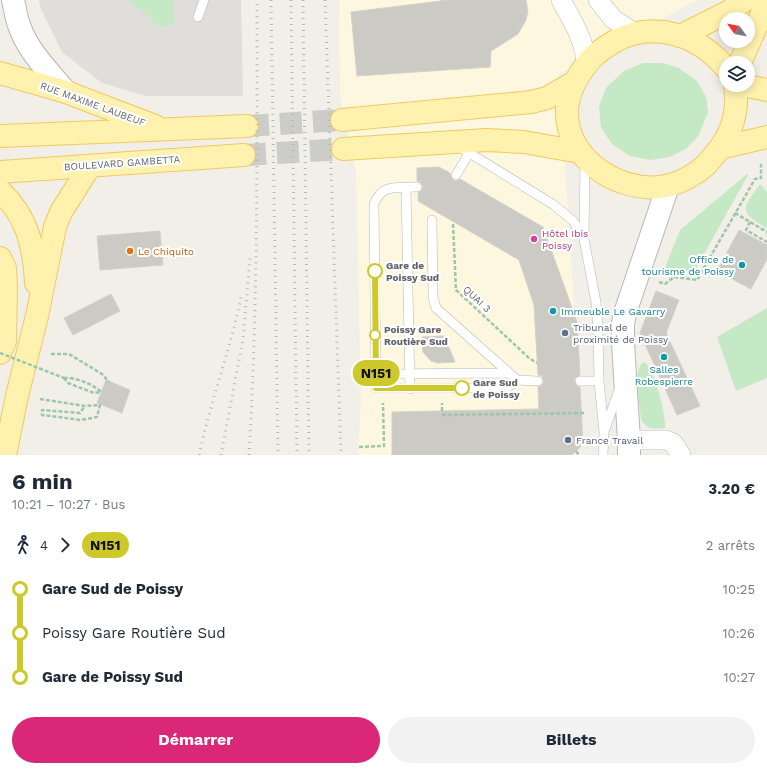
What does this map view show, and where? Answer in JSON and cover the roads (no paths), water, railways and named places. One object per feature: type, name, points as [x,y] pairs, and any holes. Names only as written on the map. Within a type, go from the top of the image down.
[{"type":"main road","points":[[680,36],[730,11],[745,0]]},
{"type":"main road","points":[[743,56],[767,2]]},
{"type":"main road","points":[[342,120],[531,102],[547,98],[580,74],[599,52],[624,37],[635,33],[655,30],[680,36],[705,48],[719,60]]},
{"type":"main road","name":"RUE MAXIME LAUBEUF","points":[[0,73],[66,92],[164,129]]},
{"type":"main road","points":[[580,74],[570,94],[567,110],[567,118],[571,134],[583,155],[597,169],[625,183],[644,187],[668,186],[698,172],[708,163],[720,148],[732,127],[735,115],[737,92]]},
{"type":"main road","points":[[755,88],[767,90]]},
{"type":"main road","points":[[0,136],[248,126]]},
{"type":"main road","points":[[720,148],[767,137]]},
{"type":"main road","points":[[343,149],[451,142],[474,147],[524,142],[583,155]]},
{"type":"main road","name":"BOULEVARD GAMBETTA","points":[[0,172],[244,155]]},
{"type":"main road","points":[[5,455],[17,396],[37,316],[55,227],[61,212],[90,166]]},
{"type":"main road","points":[[0,191],[15,208],[22,219],[32,244],[35,269],[37,316]]},
{"type":"main road","points":[[0,258],[5,268],[6,288],[5,341],[0,353]]},
{"type":"street","points":[[13,0],[19,25],[26,40],[43,66],[66,92]]},
{"type":"street","points":[[561,0],[582,40],[586,56],[580,74]]},
{"type":"street","points":[[598,0],[613,19],[635,33]]},
{"type":"street","points":[[668,186],[625,314],[622,330],[624,378],[629,447],[666,440],[674,443],[680,455]]},
{"type":"lane","points":[[198,17],[204,0]]},
{"type":"lane","points":[[456,175],[474,147],[537,194],[560,209],[573,220],[584,239]]},
{"type":"lane","points":[[583,155],[584,239],[596,302],[604,432],[603,455]]},
{"type":"lane","points":[[417,187],[382,190],[374,204],[376,388],[507,388],[517,380]]},
{"type":"lane","points":[[406,188],[410,389]]},
{"type":"lane","points":[[432,220],[433,297],[436,308],[517,380],[538,381]]},
{"type":"lane","points":[[376,374],[509,373]]},
{"type":"lane","points":[[604,432],[624,378]]},
{"type":"lane","points":[[580,381],[600,381]]},
{"type":"tunnel","points":[[247,126],[342,120]]},
{"type":"tunnel","points":[[244,155],[343,149]]},
{"type":"railway","points":[[249,455],[254,342],[257,171],[257,0]]},
{"type":"railway","points":[[271,0],[278,455]]},
{"type":"railway","points":[[291,0],[297,455]]},
{"type":"railway","points":[[303,0],[309,455]]},
{"type":"railway","points":[[325,0],[341,455]]},
{"type":"railway","points":[[221,455],[243,339],[250,258]]},
{"type":"railway","points":[[199,455],[242,293]]},
{"type":"place","name":"Hôtel Ibis Poissy","points":[[534,239]]},
{"type":"place","name":"Le Chiquito","points":[[130,251]]},
{"type":"place","name":"Office de tourisme de Poissy","points":[[742,265]]},
{"type":"place","name":"Gare de Poissy Sud","points":[[375,271]]},
{"type":"place","name":"Immeuble Le Gavarry","points":[[553,311]]},
{"type":"place","name":"Tribunal de proximité de Poissy","points":[[565,333]]},
{"type":"place","name":"Poissy Gare Routière Sud","points":[[375,335]]},
{"type":"place","name":"Salles Robespierre","points":[[664,357]]},
{"type":"place","name":"Gare Sud de Poissy","points":[[462,388]]},
{"type":"place","name":"France Travail","points":[[568,440]]}]
